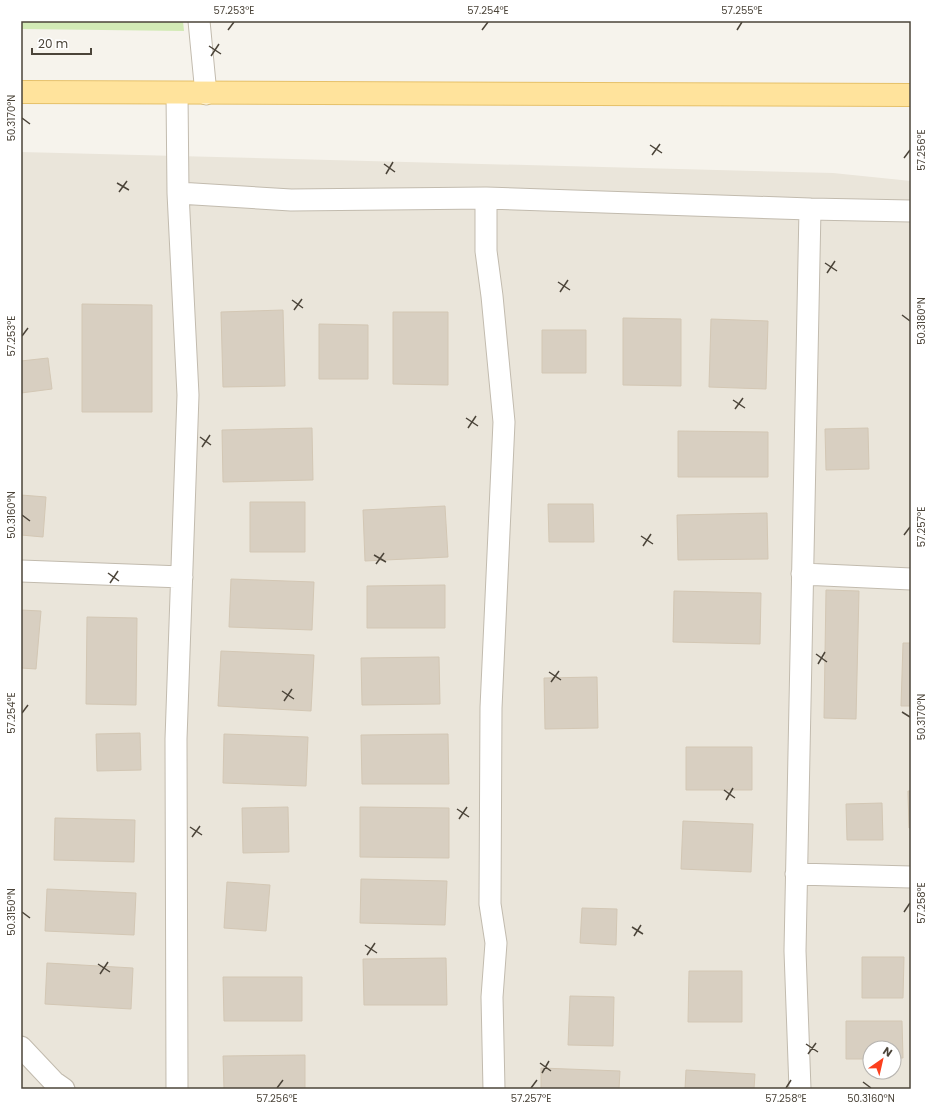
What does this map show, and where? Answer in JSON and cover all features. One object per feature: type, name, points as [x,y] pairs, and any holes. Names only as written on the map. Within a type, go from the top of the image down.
[{"type":"main road","points":[[21,92],[177,94],[911,95]]},
{"type":"lane","points":[[199,21],[206,94]]},
{"type":"lane","points":[[177,94],[178,193],[188,395],[176,739],[177,1089]]},
{"type":"lane","points":[[178,193],[291,200],[486,198],[911,211]]},
{"type":"lane","points":[[486,198],[486,251],[492,296],[504,422],[491,708],[490,904],[496,943],[492,997],[494,1089]]},
{"type":"lane","points":[[800,1089],[795,951],[810,209]]},
{"type":"lane","points":[[21,571],[182,577]]},
{"type":"lane","points":[[802,574],[911,579]]},
{"type":"lane","points":[[796,874],[911,877]]},
{"type":"lane","points":[[21,1047],[54,1082],[64,1089]]},
{"type":"shaded area","points":[[21,152],[833,173],[911,181],[911,1089],[21,1089]]},
{"type":"green space","points":[[21,21],[183,21],[184,31],[21,29]]},
{"type":"building","points":[[82,304],[152,305],[152,412],[82,412]]},
{"type":"building","points":[[283,310],[285,386],[223,387],[221,312]]},
{"type":"building","points":[[393,312],[448,312],[448,385],[393,384]]},
{"type":"building","points":[[623,318],[681,319],[681,386],[623,385]]},
{"type":"building","points":[[711,319],[768,321],[766,389],[709,387]]},
{"type":"building","points":[[319,324],[368,325],[368,379],[319,379]]},
{"type":"building","points":[[542,330],[586,330],[586,373],[542,373]]},
{"type":"building","points":[[48,358],[52,389],[21,393],[21,361]]},
{"type":"building","points":[[312,428],[313,480],[223,482],[222,430]]},
{"type":"building","points":[[868,428],[869,469],[826,470],[825,429]]},
{"type":"building","points":[[678,431],[768,432],[768,477],[678,477]]},
{"type":"building","points":[[21,495],[46,497],[43,537],[21,535]]},
{"type":"building","points":[[250,502],[305,502],[305,552],[250,552]]},
{"type":"building","points":[[548,504],[593,504],[594,542],[549,542]]},
{"type":"building","points":[[445,506],[448,557],[365,561],[363,510]]},
{"type":"building","points":[[767,513],[768,559],[678,560],[677,515]]},
{"type":"building","points":[[231,579],[314,582],[312,630],[229,627]]},
{"type":"building","points":[[445,585],[445,628],[367,628],[367,586]]},
{"type":"building","points":[[826,590],[859,591],[856,719],[824,718]]},
{"type":"building","points":[[674,591],[761,593],[760,644],[673,642]]},
{"type":"building","points":[[21,610],[41,611],[36,669],[21,668]]},
{"type":"building","points":[[87,617],[137,618],[136,705],[86,704]]},
{"type":"building","points":[[903,643],[911,643],[911,706],[901,706]]},
{"type":"building","points":[[221,651],[314,655],[311,711],[218,706]]},
{"type":"building","points":[[439,657],[440,704],[362,705],[361,658]]},
{"type":"building","points":[[597,677],[598,728],[545,729],[544,678]]},
{"type":"building","points":[[140,733],[141,770],[97,771],[96,734]]},
{"type":"building","points":[[224,734],[308,737],[306,786],[223,783]]},
{"type":"building","points":[[448,734],[449,784],[362,784],[361,735]]},
{"type":"building","points":[[686,747],[752,747],[752,790],[686,790]]},
{"type":"building","points":[[908,791],[911,791],[911,828],[909,828]]},
{"type":"building","points":[[882,803],[883,840],[847,840],[846,804]]},
{"type":"building","points":[[288,807],[289,852],[243,853],[242,808]]},
{"type":"building","points":[[360,807],[449,808],[449,858],[360,857]]},
{"type":"building","points":[[55,818],[135,820],[134,862],[54,860]]},
{"type":"building","points":[[683,821],[753,824],[751,872],[681,869]]},
{"type":"building","points":[[361,879],[447,881],[445,925],[360,923]]},
{"type":"building","points":[[227,882],[270,885],[266,931],[224,928]]},
{"type":"building","points":[[47,889],[136,893],[134,935],[45,931]]},
{"type":"building","points":[[582,908],[617,909],[616,945],[580,943]]},
{"type":"building","points":[[862,957],[904,957],[903,998],[862,998]]},
{"type":"building","points":[[446,958],[447,1005],[364,1005],[363,959]]},
{"type":"building","points":[[47,963],[133,968],[131,1009],[45,1004]]},
{"type":"building","points":[[689,971],[742,971],[742,1022],[688,1022]]},
{"type":"building","points":[[223,977],[302,977],[302,1021],[224,1021]]},
{"type":"building","points":[[570,996],[614,997],[613,1046],[568,1045]]},
{"type":"building","points":[[846,1021],[902,1021],[903,1058],[902,1040],[862,1040],[862,1059],[846,1059]]},
{"type":"building","points":[[305,1055],[305,1089],[224,1089],[223,1056]]},
{"type":"building","points":[[541,1068],[620,1071],[619,1089],[541,1089]]},
{"type":"building","points":[[686,1070],[755,1074],[754,1089],[685,1089]]}]
